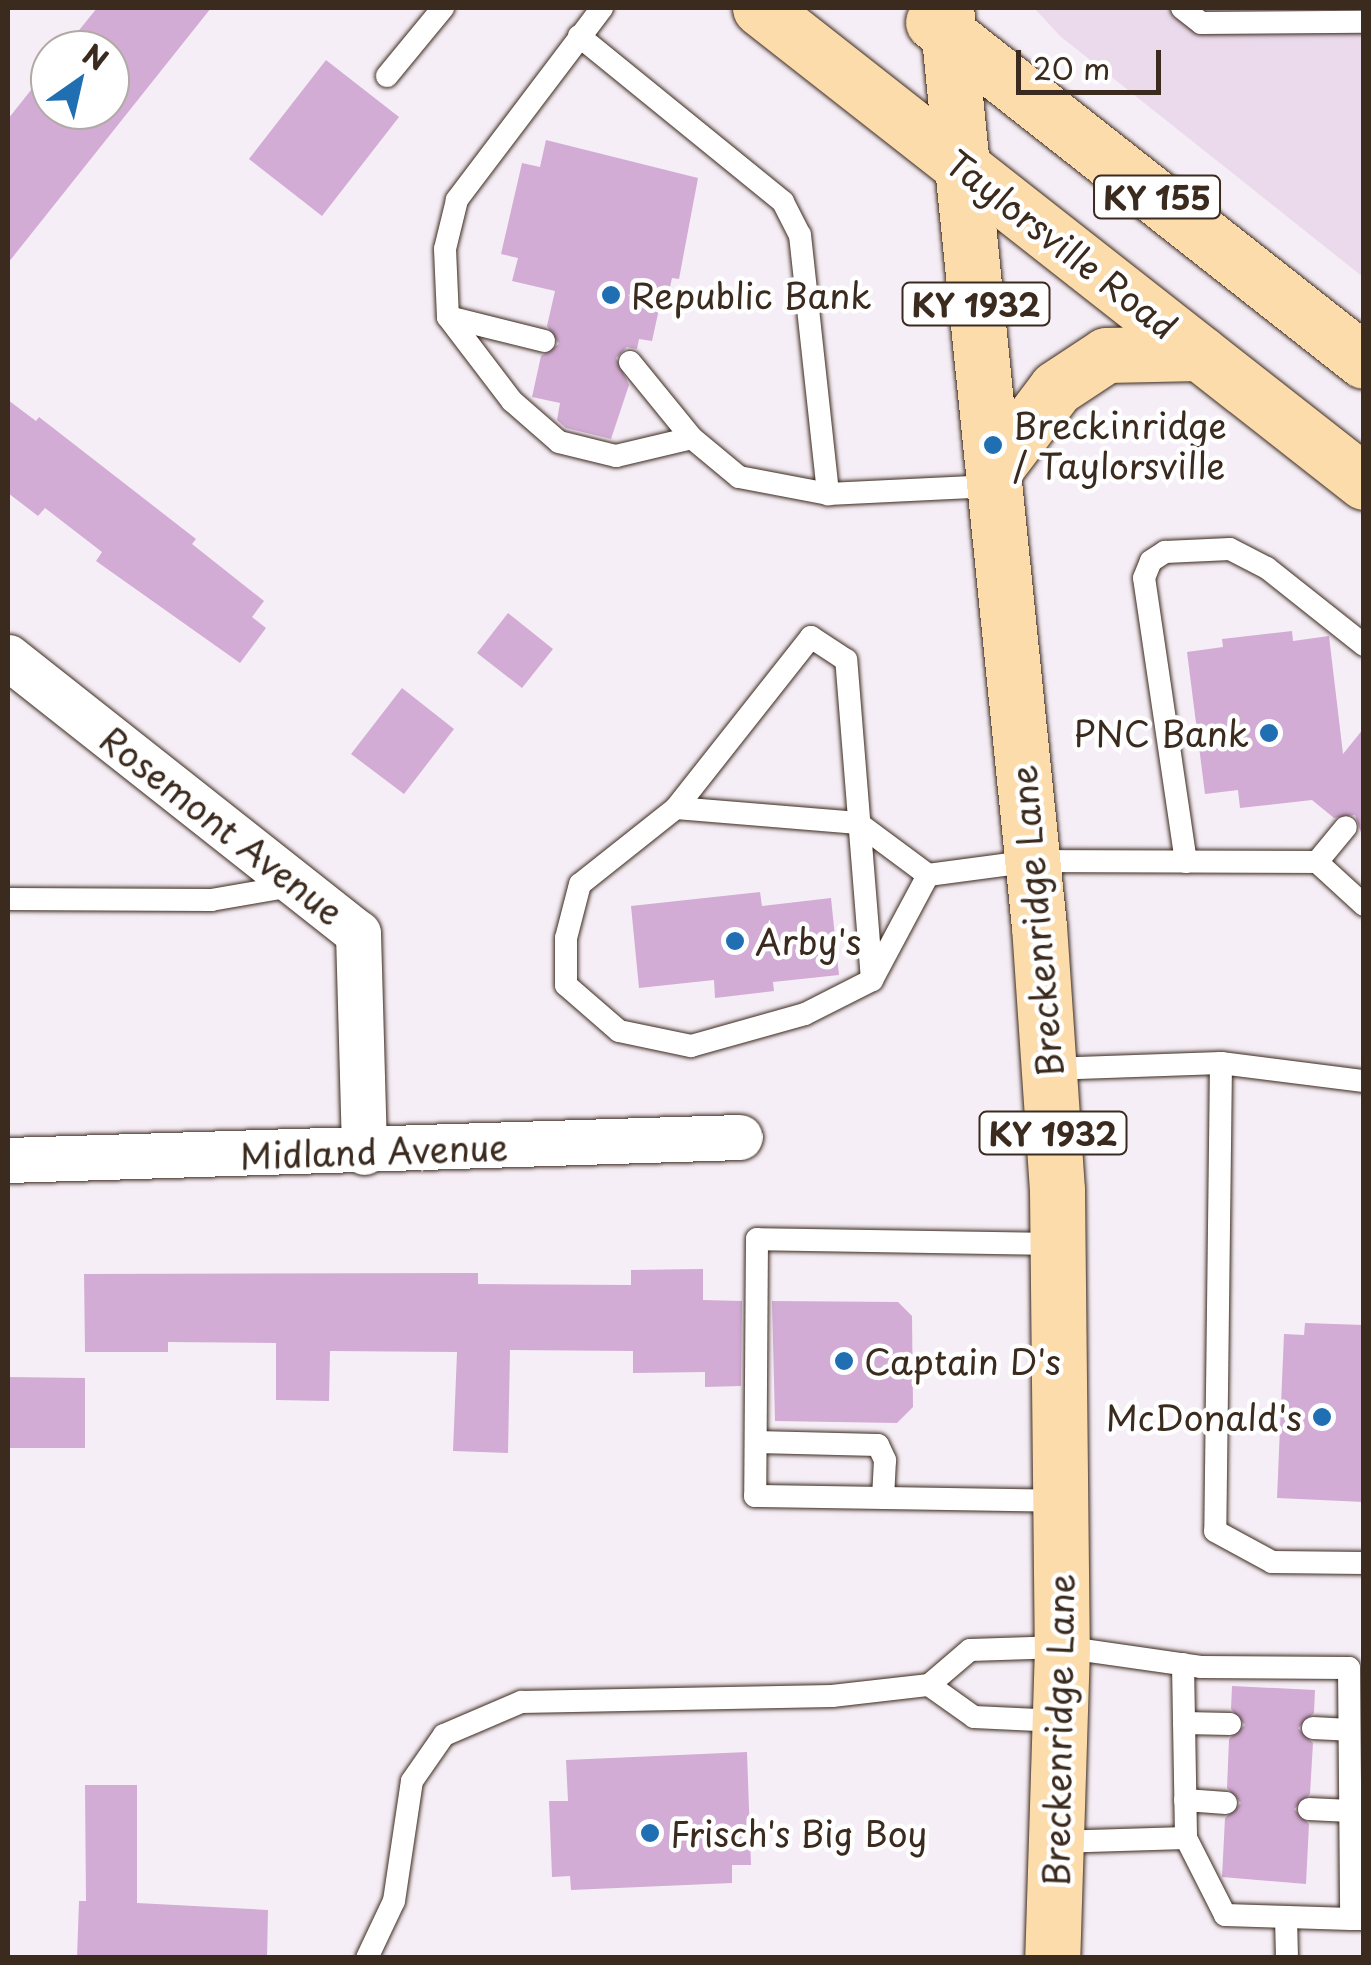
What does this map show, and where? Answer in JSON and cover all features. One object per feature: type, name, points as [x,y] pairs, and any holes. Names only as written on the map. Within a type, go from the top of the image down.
[{"type":"main road","name":"Taylorsville Road","points":[[760,8],[1364,482]]},
{"type":"main road","name":"Breckenridge Lane","points":[[937,17],[960,162],[996,477],[1048,1070],[1058,1244],[1062,1501],[1062,1647],[1052,1958]]},
{"type":"main road","name":"KY 155","points":[[937,17],[1364,361]]},
{"type":"main road","points":[[996,477],[1056,388],[1106,354],[1200,353]]},
{"type":"street","name":"Rosemont Avenue","points":[[8,657],[358,934],[364,1152]]},
{"type":"street","name":"Midland Avenue","points":[[8,1160],[364,1152],[740,1137]]},
{"type":"lane","points":[[387,76],[443,8]]},
{"type":"lane","points":[[602,8],[457,200],[445,249],[448,317],[512,401],[558,442],[616,456],[692,438]]},
{"type":"lane","points":[[1182,8],[1201,23],[1364,22]]},
{"type":"lane","points":[[580,36],[783,202],[800,235],[828,494]]},
{"type":"lane","points":[[448,317],[544,340]]},
{"type":"lane","points":[[630,362],[692,438],[739,477],[828,494],[996,477]]},
{"type":"lane","points":[[1186,862],[1144,578],[1151,561],[1166,552],[1230,550],[1267,568],[1364,645]]},
{"type":"lane","points":[[872,980],[846,660],[811,637],[676,808],[580,884],[566,938],[566,985],[618,1030],[691,1046],[805,1014],[872,980],[928,875]]},
{"type":"lane","points":[[676,808],[858,823],[928,875],[1032,861],[1318,862],[1364,906]]},
{"type":"lane","points":[[1318,862],[1346,827]]},
{"type":"lane","points":[[8,899],[211,900],[299,884]]},
{"type":"lane","points":[[1221,1063],[1216,1530],[1272,1562],[1364,1562]]},
{"type":"lane","points":[[1048,1070],[1221,1063],[1364,1081]]},
{"type":"lane","points":[[1058,1244],[758,1239],[755,1496],[1062,1501]]},
{"type":"lane","points":[[756,1442],[878,1445],[885,1460],[882,1498]]},
{"type":"lane","points":[[367,1958],[394,1901],[412,1782],[444,1735],[521,1702],[832,1696],[929,1685],[970,1650],[1062,1647],[1183,1664],[1349,1668],[1350,1811],[1357,1919],[1224,1916],[1186,1838],[1183,1664]]},
{"type":"lane","points":[[929,1685],[974,1717],[1059,1721]]},
{"type":"lane","points":[[1184,1723],[1230,1724]]},
{"type":"lane","points":[[1314,1728],[1349,1730]]},
{"type":"lane","points":[[1186,1800],[1226,1803]]},
{"type":"lane","points":[[1310,1809],[1350,1811]]},
{"type":"lane","points":[[1056,1842],[1186,1838]]},
{"type":"lane","points":[[1286,1917],[1287,1958]]},
{"type":"shaded area","points":[[1034,8],[1363,8],[1363,277],[1060,36]]},
{"type":"building","points":[[97,8],[211,8],[130,110],[130,30],[79,30]]},
{"type":"building","points":[[326,60],[399,117],[322,216],[249,159]]},
{"type":"building","points":[[30,91],[30,130],[114,130],[8,263],[8,119]]},
{"type":"building","name":"Republic Bank","points":[[546,140],[698,178],[679,279],[672,278],[667,301],[661,300],[652,341],[639,339],[637,349],[627,347],[616,358],[629,385],[611,439],[566,428],[557,420],[560,403],[532,397],[541,356],[559,344],[547,326],[555,291],[512,281],[518,258],[501,254],[522,163],[540,167]]},
{"type":"building","points":[[8,400],[36,421],[39,417],[196,539],[192,544],[264,601],[252,617],[266,628],[240,663],[96,561],[102,552],[45,508],[38,516],[8,493]]},
{"type":"building","points":[[508,613],[553,649],[522,688],[477,653]]},
{"type":"building","name":"PNC Bank","points":[[1292,631],[1293,641],[1329,636],[1343,754],[1364,728],[1364,841],[1355,815],[1334,818],[1312,800],[1240,808],[1238,790],[1205,794],[1187,652],[1223,647],[1222,639]]},
{"type":"building","points":[[402,688],[454,729],[404,794],[351,754]]},
{"type":"building","name":"Arby's","points":[[760,892],[762,906],[831,898],[839,975],[773,982],[774,991],[715,998],[714,980],[639,988],[631,906]]},
{"type":"building","points":[[703,1269],[703,1300],[742,1301],[741,1386],[705,1387],[705,1372],[633,1373],[633,1351],[510,1350],[508,1453],[453,1451],[457,1352],[330,1351],[329,1401],[276,1400],[276,1343],[168,1342],[168,1352],[85,1352],[84,1274],[478,1273],[478,1284],[631,1285],[631,1270]]},
{"type":"building","name":"Captain D's","points":[[772,1301],[898,1302],[912,1316],[913,1407],[897,1423],[775,1421]]},
{"type":"building","name":"McDonald's","points":[[1305,1323],[1364,1325],[1364,1502],[1277,1498],[1284,1334],[1304,1335]]},
{"type":"building","points":[[8,1377],[85,1378],[85,1448],[8,1448]]},
{"type":"building","points":[[1232,1686],[1315,1690],[1314,1713],[1298,1728],[1313,1743],[1310,1794],[1294,1809],[1309,1824],[1306,1884],[1222,1877],[1225,1818],[1241,1803],[1227,1788],[1229,1739],[1245,1725],[1231,1709]]},
{"type":"building","name":"Frisch's Big Boy","points":[[747,1752],[751,1865],[732,1865],[732,1883],[571,1890],[570,1876],[552,1877],[549,1801],[568,1801],[566,1760]]},
{"type":"building","points":[[85,1785],[137,1785],[137,1903],[268,1910],[267,1958],[77,1958],[79,1901],[86,1901]]},
{"type":"place","name":"Republic Bank","points":[[611,295]]},
{"type":"place","name":"Breckinridge / Taylorsville","points":[[993,445]]},
{"type":"place","name":"PNC Bank","points":[[1269,733]]},
{"type":"place","name":"Arby's","points":[[735,941]]},
{"type":"place","name":"Captain D's","points":[[844,1361]]},
{"type":"place","name":"McDonald's","points":[[1322,1417]]},
{"type":"place","name":"Frisch's Big Boy","points":[[650,1833]]}]
